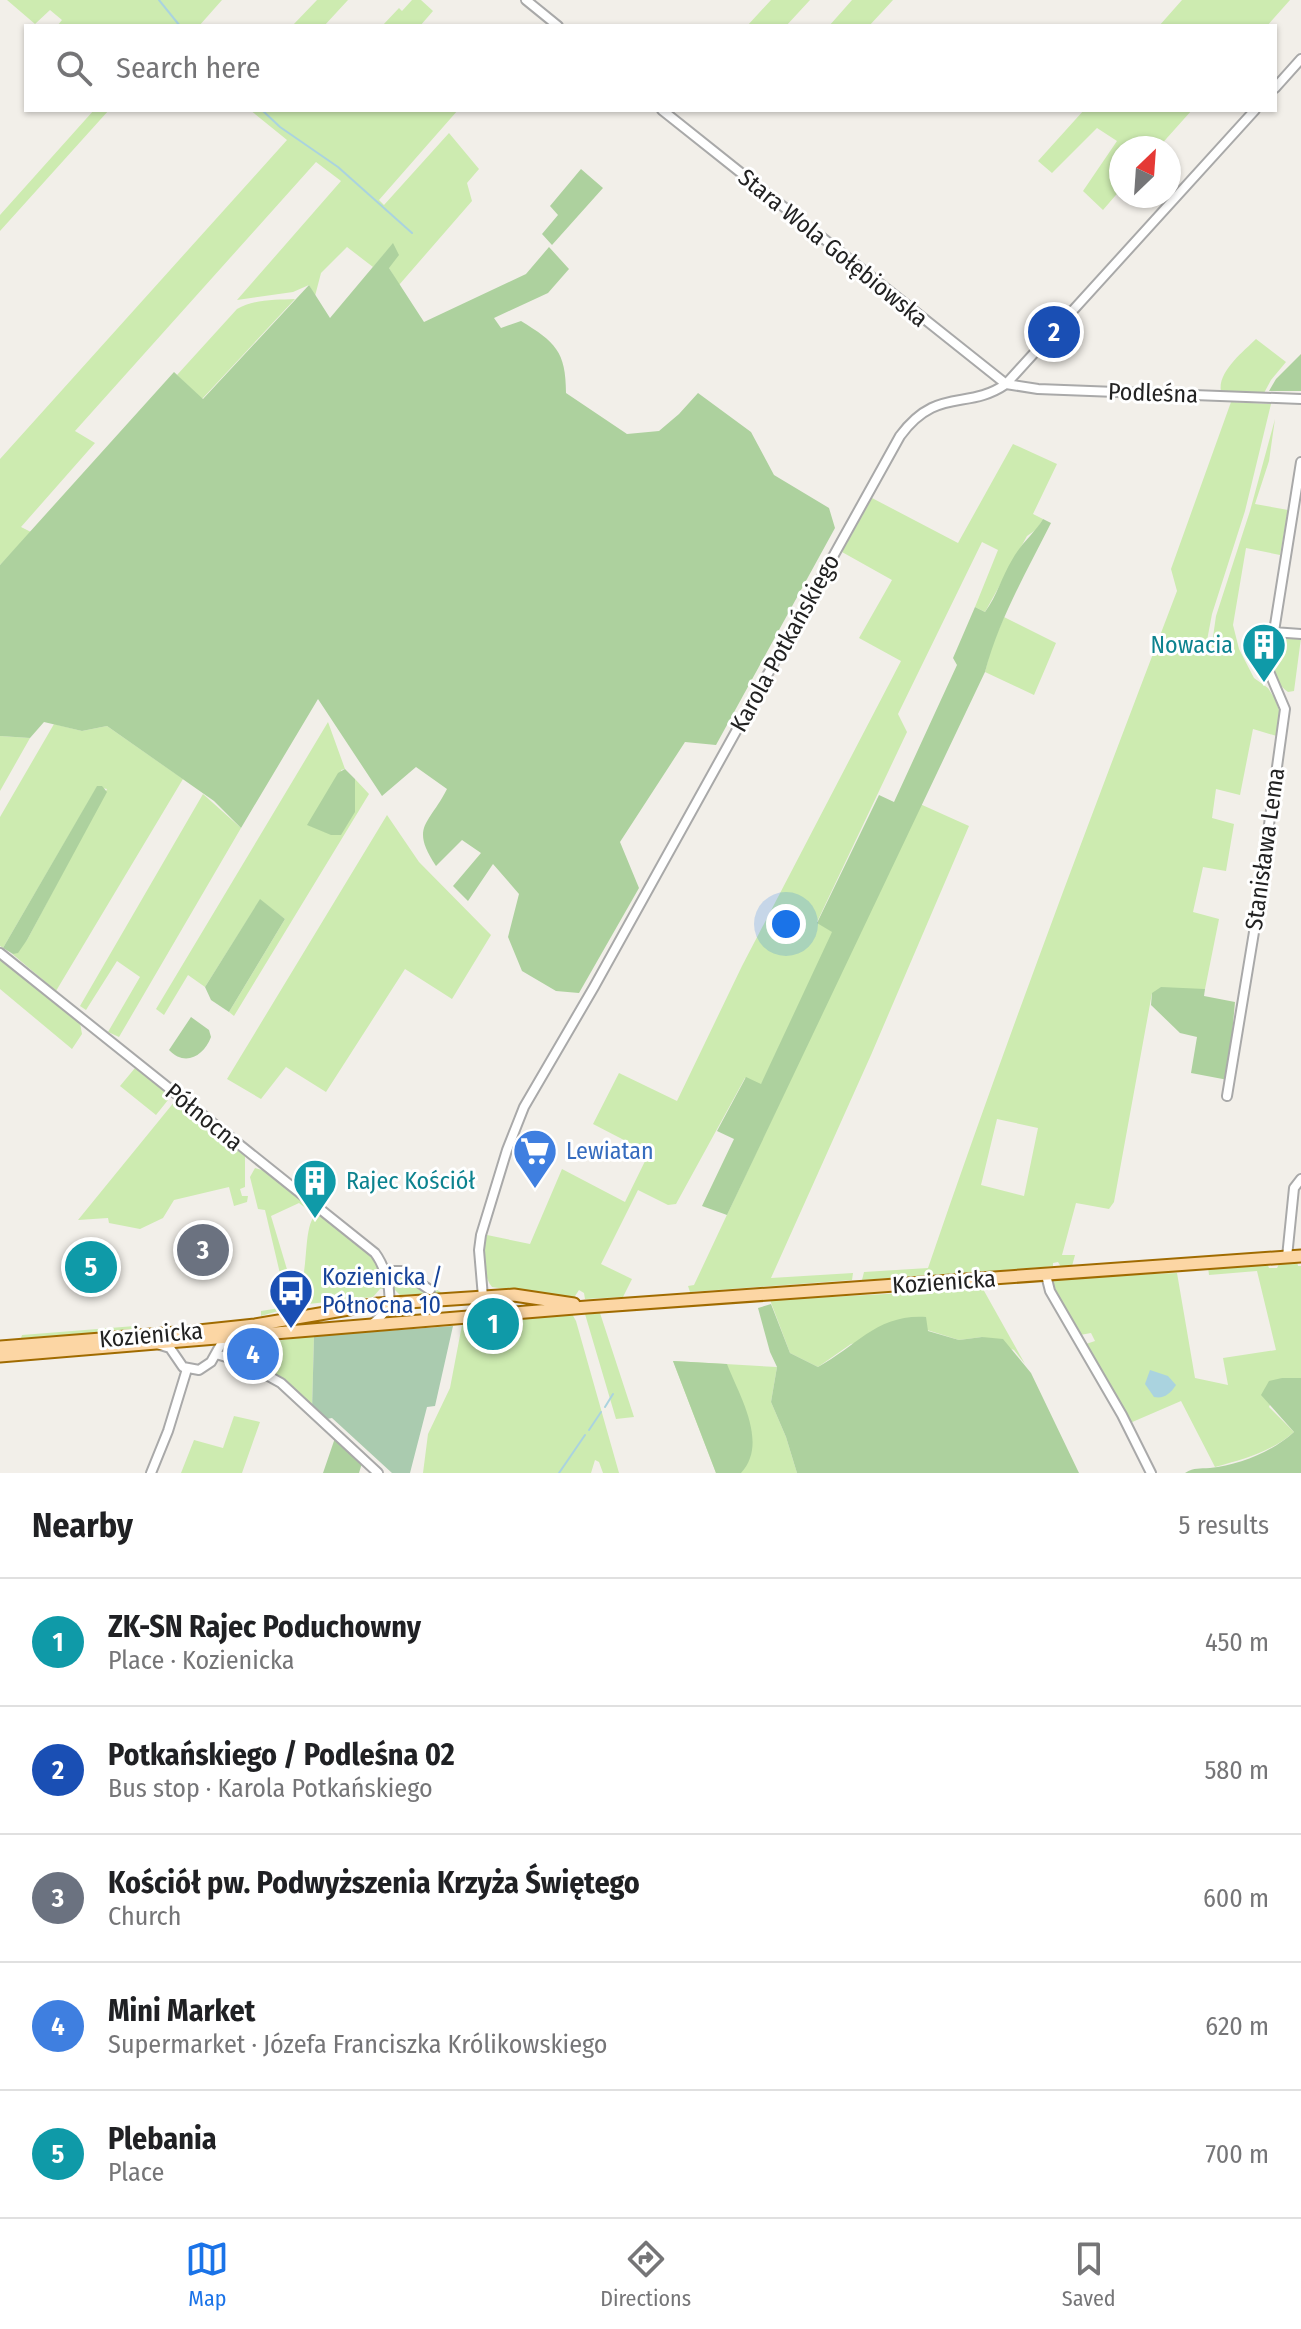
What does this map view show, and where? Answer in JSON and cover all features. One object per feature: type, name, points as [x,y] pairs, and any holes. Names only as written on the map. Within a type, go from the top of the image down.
[{"type":"main road","name":"Kozienicka","points":[[480,1307],[587,1307],[1301,1256]]},
{"type":"main road","name":"Kozienicka","points":[[0,1356],[160,1345],[176,1348],[225,1337],[418,1321],[480,1307],[514,1295],[587,1307]]},
{"type":"main road","name":"Kozienicka","points":[[0,1347],[255,1325],[385,1300],[416,1302],[468,1298]]},
{"type":"main road","points":[[468,1298],[480,1307]]},
{"type":"main road","points":[[416,1302],[411,1313],[418,1321]]},
{"type":"street","points":[[526,0],[556,24]]},
{"type":"street","points":[[1277,86],[1301,59]]},
{"type":"street","name":"Stara Wola Gołębiowska","points":[[665,112],[1006,384]]},
{"type":"street","name":"Karola Potkańskiego","points":[[480,1307],[481,1235],[505,1156],[524,1107],[594,987],[894,446],[906,428],[927,409],[941,402],[993,392],[1006,384],[1253,112]]},
{"type":"street","name":"Podleśna","points":[[1006,384],[1038,389],[1301,399]]},
{"type":"street","name":"Stanisława Lema","points":[[1227,1096],[1255,926],[1285,709],[1268,669],[1301,462]]},
{"type":"street","points":[[1273,632],[1301,634]]},
{"type":"street","name":"Północna","points":[[0,953],[369,1248],[385,1271]]},
{"type":"street","points":[[1287,1257],[1294,1188],[1301,1179]]},
{"type":"street","points":[[372,1324],[385,1312],[385,1271],[402,1271],[430,1290]]},
{"type":"street","points":[[1046,1275],[1050,1291],[1122,1415],[1151,1473]]},
{"type":"street","points":[[468,1298],[476,1290],[481,1277]]},
{"type":"street","points":[[189,1332],[176,1348],[180,1364],[187,1369],[204,1368],[225,1337]]},
{"type":"street","points":[[216,1354],[243,1362],[281,1383],[378,1473]]},
{"type":"street","points":[[151,1473],[187,1369]]},
{"type":"green space","points":[[7,0],[222,0],[201,24],[59,24],[62,20],[50,10],[35,24]]},
{"type":"green space","points":[[317,0],[348,0],[326,24],[294,24]]},
{"type":"green space","points":[[412,0],[421,0],[433,11],[422,24],[384,24],[399,8],[402,11]]},
{"type":"green space","points":[[771,0],[810,0],[788,24],[749,24]]},
{"type":"green space","points":[[852,0],[893,0],[871,24],[831,24]]},
{"type":"green space","points":[[1182,0],[1290,0],[1269,24],[1161,24]]},
{"type":"green space","points":[[92,112],[107,112],[0,231],[0,215]]},
{"type":"green space","points":[[252,112],[456,112],[379,200],[384,205],[449,133],[479,169],[467,183],[472,201],[399,285],[389,268],[393,244],[373,267],[347,247],[321,273],[315,296],[309,285],[293,292],[237,300],[341,181],[316,162],[75,431],[95,443],[21,527],[31,532],[0,565],[0,459],[287,140]]},
{"type":"green space","points":[[1082,112],[1190,112],[1169,136],[1109,136],[1097,128],[1052,173],[1038,161]]},
{"type":"green space","points":[[1109,153],[1109,203],[1103,210],[1083,191]]},
{"type":"green space","points":[[581,169],[603,188],[552,245],[542,234],[558,215],[550,206]]},
{"type":"green space","points":[[393,243],[399,255],[389,268],[424,322],[526,274],[549,247],[569,269],[548,293],[494,318],[501,328],[521,321],[550,342],[561,357],[566,393],[627,434],[659,431],[698,393],[751,432],[774,475],[829,508],[835,528],[716,745],[685,742],[620,842],[639,888],[579,993],[556,991],[522,971],[508,937],[519,894],[493,864],[468,901],[453,886],[481,853],[462,840],[436,866],[428,853],[423,834],[428,819],[447,789],[416,767],[382,796],[318,699],[241,828],[214,801],[107,726],[82,731],[44,722],[30,738],[0,736],[0,565],[174,372],[203,399],[309,285],[330,318]]},
{"type":"green space","points":[[295,299],[202,399],[177,375],[237,309],[257,302]]},
{"type":"green space","points":[[1256,339],[1286,362],[1264,393],[1221,392],[1227,370]]},
{"type":"green space","points":[[1301,354],[1301,391],[1269,391],[1276,379]]},
{"type":"green space","points":[[1231,402],[1271,404],[1245,511],[1212,614],[1205,651],[1211,651],[1216,616],[1250,511],[1275,419],[1269,461],[1255,504],[1288,510],[1280,555],[1246,548],[1233,625],[1239,649],[1254,678],[1268,688],[1275,699],[1279,710],[1280,737],[1253,729],[1240,795],[1216,789],[1212,818],[1234,824],[1226,871],[1203,867],[1193,912],[1219,919],[1205,989],[1152,993],[1114,1202],[1109,1209],[1076,1203],[1062,1255],[1075,1255],[1072,1266],[1061,1267],[1058,1262],[1045,1267],[862,1280],[864,1272],[928,1268],[1018,1013],[1177,591],[1171,569]],"holes":[[[997,1119],[1038,1128],[1024,1196],[981,1185]]]},
{"type":"green space","points":[[1013,444],[1057,464],[1033,514],[1043,519],[1037,529],[1027,536],[985,612],[975,607],[998,550],[982,542],[898,714],[907,732],[817,922],[833,932],[761,1085],[745,1078],[676,1204],[668,1205],[638,1190],[601,1264],[632,1279],[623,1297],[585,1299],[584,1293],[579,1290],[573,1299],[492,1287],[484,1262],[487,1235],[530,1244],[562,1169],[625,1202],[649,1153],[593,1124],[619,1073],[677,1101],[742,966],[901,661],[859,638],[892,580],[842,552],[872,498],[958,543]]},
{"type":"green space","points":[[1043,519],[1051,523],[1006,614],[985,672],[727,1215],[702,1206],[734,1139],[717,1131],[746,1077],[761,1084],[832,932],[817,923],[879,795],[894,802],[957,665],[953,658],[975,607],[985,612],[1008,566]]},
{"type":"green space","points":[[1004,617],[1056,643],[1034,695],[985,672]]},
{"type":"green space","points":[[1301,638],[1294,691],[1288,692],[1282,687],[1275,675],[1274,654],[1277,639]]},
{"type":"green space","points":[[328,722],[345,769],[341,770],[355,812],[355,779],[369,794],[234,1016],[229,1012],[285,919],[260,900],[205,987],[188,975],[164,1015],[156,1009]]},
{"type":"green space","points":[[54,724],[82,731],[107,726],[183,779],[56,991],[10,952],[13,954],[27,940],[107,789],[97,787],[3,948],[0,946],[0,817]]},
{"type":"green space","points":[[0,736],[30,738],[0,791]]},
{"type":"green space","points":[[345,769],[355,779],[355,812],[341,835],[331,835],[307,825],[338,773]]},
{"type":"green space","points":[[97,786],[102,786],[107,792],[27,940],[18,953],[13,954],[3,948]]},
{"type":"green space","points":[[203,794],[241,828],[119,1037],[108,1032],[140,977],[117,961],[86,1010],[80,1006]]},
{"type":"green space","points":[[920,804],[969,826],[771,1278],[853,1273],[852,1280],[690,1292],[688,1286],[694,1285]]},
{"type":"green space","points":[[387,815],[419,862],[491,935],[452,999],[405,969],[326,1092],[286,1067],[261,1099],[227,1079]]},
{"type":"green space","points":[[260,899],[285,919],[229,1012],[211,1000],[205,987]]},
{"type":"green space","points":[[0,958],[80,1023],[82,1034],[72,1049],[0,989]]},
{"type":"green space","points":[[1161,987],[1205,989],[1204,996],[1235,1002],[1228,1080],[1191,1073],[1197,1037],[1180,1033],[1151,1005],[1152,993]]},
{"type":"green space","points":[[191,1017],[209,1030],[211,1037],[199,1054],[181,1058],[169,1050]]},
{"type":"green space","points":[[135,1068],[169,1094],[156,1115],[120,1086]]},
{"type":"green space","points":[[175,1101],[245,1156],[245,1187],[240,1189],[242,1196],[248,1196],[247,1202],[234,1206],[229,1187],[174,1200],[163,1218],[140,1229],[109,1223],[108,1218],[78,1220]]},
{"type":"green space","points":[[255,1168],[265,1171],[309,1207],[307,1209],[299,1203],[271,1216],[292,1286],[302,1281],[308,1235],[316,1214],[366,1250],[380,1269],[383,1289],[373,1297],[299,1305],[261,1316],[261,1311],[286,1307],[285,1300],[278,1296],[284,1294],[265,1210],[258,1209],[250,1177]]},
{"type":"green space","points":[[1297,1261],[1301,1266],[1301,1378],[1282,1378],[1269,1407],[1294,1432],[1267,1450],[1215,1467],[1181,1401],[1130,1423],[1086,1344],[1095,1341],[1091,1333],[1080,1335],[1051,1283],[1053,1278],[1177,1273],[1195,1378],[1228,1385],[1223,1358],[1276,1350],[1257,1271],[1209,1275],[1208,1267],[1267,1263],[1269,1268],[1277,1268],[1280,1262]]},
{"type":"green space","points":[[401,1274],[428,1293],[433,1287],[442,1293],[400,1295],[393,1288],[392,1275]]},
{"type":"green space","points":[[983,1289],[1025,1364],[1014,1350],[982,1337],[959,1340],[927,1330],[851,1344],[818,1367],[790,1353],[770,1300]]},
{"type":"green space","points":[[771,1304],[790,1353],[818,1367],[868,1333],[909,1317],[926,1317],[928,1331],[959,1340],[982,1337],[1003,1339],[1031,1373],[1079,1473],[797,1473],[771,1402],[777,1367],[758,1308]]},
{"type":"green space","points":[[571,1312],[619,1473],[603,1473],[595,1460],[591,1473],[423,1473],[428,1434],[450,1388],[462,1325],[475,1320]]},
{"type":"green space","points":[[600,1313],[634,1417],[616,1419],[585,1314]]},
{"type":"green space","points":[[135,1326],[136,1330],[21,1338],[22,1335]]},
{"type":"green space","points":[[453,1326],[435,1406],[427,1407],[410,1473],[392,1473],[332,1418],[322,1420],[319,1412],[312,1410],[314,1336]]},
{"type":"green space","points":[[314,1336],[312,1410],[273,1375],[273,1346],[268,1342]]},
{"type":"green space","points":[[673,1361],[777,1367],[771,1402],[797,1473],[716,1473]]},
{"type":"green space","points":[[673,1361],[727,1364],[744,1404],[752,1434],[749,1461],[741,1473],[716,1473]]},
{"type":"green space","points":[[1301,1378],[1301,1473],[1185,1473],[1244,1461],[1276,1446],[1294,1432],[1261,1395],[1269,1381]]},
{"type":"green space","points":[[234,1416],[260,1422],[242,1473],[181,1473],[194,1440],[223,1448]]},
{"type":"green space","points":[[335,1438],[362,1463],[359,1473],[323,1473]]},
{"type":"water","points":[[1150,1370],[1168,1376],[1176,1385],[1169,1393],[1154,1397],[1145,1384]]},
{"type":"waterway","points":[[159,0],[178,24]]},
{"type":"waterway","points":[[264,112],[280,127],[338,167],[412,233]]},
{"type":"waterway","points":[[605,1407],[613,1394]]},
{"type":"waterway","points":[[589,1430],[601,1412]]},
{"type":"waterway","points":[[559,1473],[585,1435]]},
{"type":"place","name":"Potkańskiego / Podleśna 02","points":[[1054,332]]},
{"type":"place","name":"Nowacia","points":[[1264,684]]},
{"type":"place","name":"Lewiatan","points":[[535,1190]]},
{"type":"place","name":"Rajec Kościół","points":[[315,1220]]},
{"type":"place","name":"Kościół pw. Podwyższenia Krzyża Świętego","points":[[203,1250]]},
{"type":"place","name":"Plebania","points":[[91,1267]]},
{"type":"place","name":"ZK-SN Rajec Poduchowny","points":[[493,1324]]},
{"type":"place","name":"Kozienicka / Północna 10","points":[[291,1330]]},
{"type":"place","name":"Mini Market","points":[[253,1354]]}]
